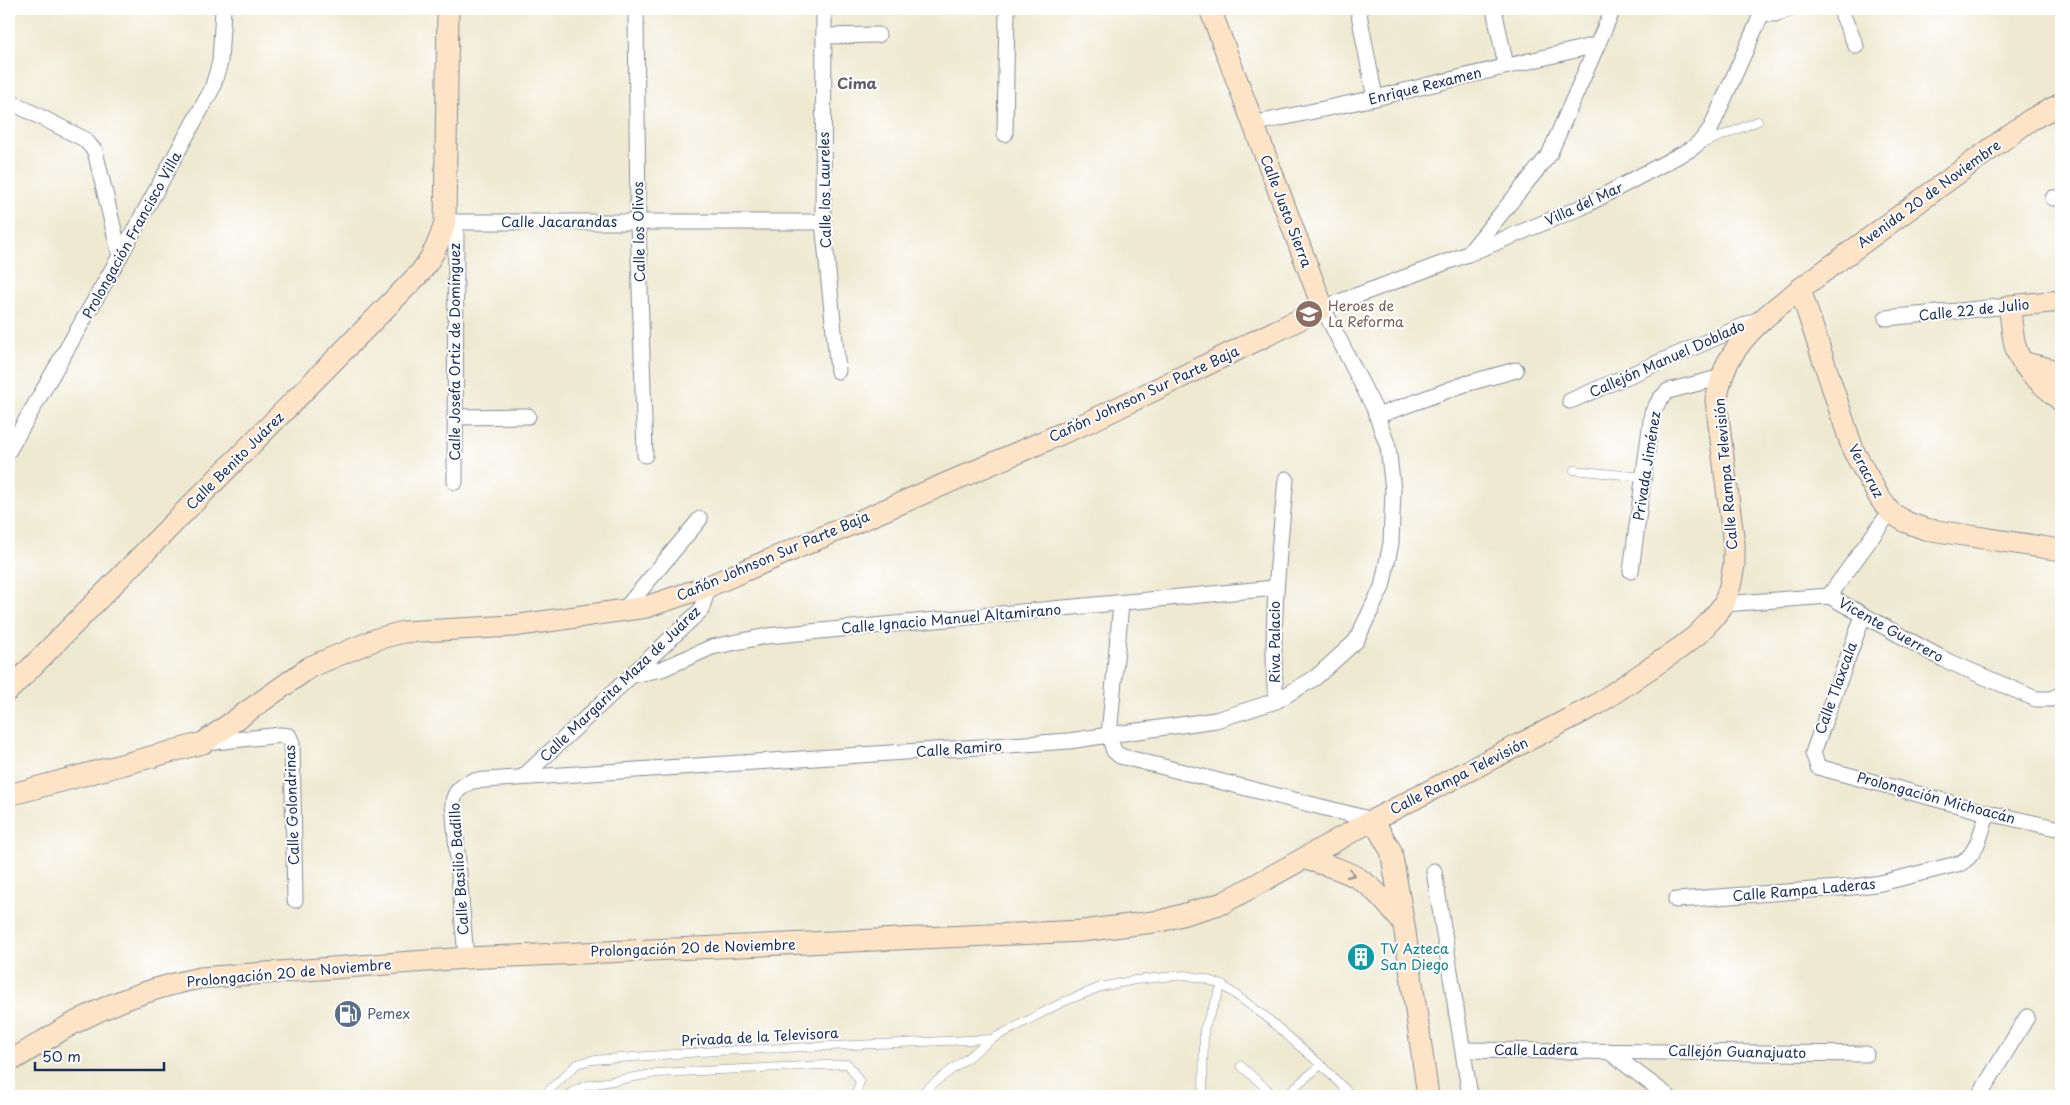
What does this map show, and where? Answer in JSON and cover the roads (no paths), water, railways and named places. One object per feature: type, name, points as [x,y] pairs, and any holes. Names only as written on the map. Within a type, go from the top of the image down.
[{"type":"street","name":"Prolongación Francisco Villa","points":[[9,450],[120,256],[212,89],[220,62],[223,9]]},
{"type":"street","name":"Calle Josefa Ortiz de Domínguez","points":[[448,9],[455,482]]},
{"type":"street","name":"Calle los Olivos","points":[[636,9],[638,222],[645,455]]},
{"type":"street","name":"Calle los Laureles","points":[[824,9],[823,222],[838,371]]},
{"type":"street","points":[[1005,134],[1008,9]]},
{"type":"street","name":"Calle Justo Sierra","points":[[1210,9],[1323,308],[1376,412]]},
{"type":"street","points":[[1358,9],[1374,98]]},
{"type":"street","points":[[1494,9],[1506,66]]},
{"type":"street","points":[[1468,254],[1549,156],[1613,9]]},
{"type":"street","points":[[1760,11],[1775,14],[1788,9]]},
{"type":"street","points":[[1840,9],[1856,46]]},
{"type":"street","name":"Villa del Mar","points":[[1323,308],[1468,254],[1582,207],[1691,149],[1702,140],[1711,128],[1760,11]]},
{"type":"street","points":[[824,36],[878,35]]},
{"type":"street","name":"Enrique Rexamen","points":[[1252,124],[1374,98],[1596,45]]},
{"type":"street","points":[[9,101],[84,139],[96,151],[120,256]]},
{"type":"street","name":"Avenida 20 de Noviembre","points":[[1800,289],[2030,120],[2061,104]]},
{"type":"street","name":"Calle Jacarandas","points":[[451,222],[823,222]]},
{"type":"street","name":"Calle Benito Juárez","points":[[9,690],[420,273],[432,259],[451,222]]},
{"type":"street","name":"Calle Rampa Televisión","points":[[1373,820],[1596,705],[1686,643],[1707,624],[1724,604],[1734,565],[1734,545],[1716,400],[1722,377],[1734,354],[1765,316],[1800,289]]},
{"type":"street","name":"Veracruz","points":[[1800,289],[1853,450],[1879,498],[1890,512],[1906,522],[1925,529],[2061,550]]},
{"type":"street","name":"Calle 22 de Julio","points":[[1886,318],[2061,301]]},
{"type":"street","points":[[2009,306],[2016,351],[2022,362],[2061,401]]},
{"type":"street","name":"Cañón Johnson Sur Parte Baja","points":[[9,796],[203,743],[310,667],[377,639],[403,632],[514,626],[646,607],[709,586],[1093,420],[1323,308]]},
{"type":"street","name":"Callejón Manuel Doblado","points":[[1570,401],[1765,316]]},
{"type":"street","points":[[2022,362],[2061,372]]},
{"type":"street","points":[[1376,412],[1516,370]]},
{"type":"street","name":"Privada Jiménez","points":[[1632,571],[1652,413],[1660,399],[1668,391],[1722,377]]},
{"type":"street","name":"Riva Palacio","points":[[1286,479],[1275,588],[1274,668],[1276,702],[1315,678],[1356,640],[1382,587],[1391,543],[1393,490],[1388,447],[1376,412]]},
{"type":"street","points":[[455,417],[528,416]]},
{"type":"street","points":[[1829,596],[1890,512]]},
{"type":"street","points":[[624,610],[700,519]]},
{"type":"street","name":"Calle Margarita Maza de Juárez","points":[[523,777],[701,610],[709,586]]},
{"type":"street","name":"Calle Ignacio Manuel Altamirano","points":[[633,675],[662,669],[712,647],[767,636],[1275,588]]},
{"type":"street","name":"Vicente Guerrero","points":[[1724,604],[1829,596],[1943,659],[2036,700],[2056,697]]},
{"type":"street","points":[[1121,604],[1109,735],[1114,751],[1120,756],[1373,820],[1391,851],[1404,925],[1428,1096]]},
{"type":"street","name":"Calle Tlaxcala","points":[[1814,761],[1813,753],[1863,616]]},
{"type":"street","name":"Calle Ramiro","points":[[523,777],[1069,741],[1216,720],[1276,702]]},
{"type":"street","name":"Calle Golondrinas","points":[[203,743],[281,735],[289,736],[292,742],[295,900]]},
{"type":"street","name":"Prolongación Michoacán","points":[[1814,761],[1818,767],[1988,813],[2061,829]]},
{"type":"street","name":"Calle Basilio Badillo","points":[[466,958],[454,795],[472,781],[523,777]]},
{"type":"street","name":"Calle Rampa Laderas","points":[[1676,900],[1853,887],[1882,883],[1961,863],[1969,859],[1973,852],[1988,813]]},
{"type":"street","name":"Prolongación 20 de Noviembre","points":[[9,1062],[87,1016],[166,985],[200,978],[466,958],[1082,931],[1161,920],[1222,903],[1373,820]]},
{"type":"street","points":[[1305,859],[1355,875],[1382,896],[1404,925]]},
{"type":"street","points":[[1434,871],[1470,1096]]},
{"type":"street","points":[[1979,1096],[2027,1018]]},
{"type":"street","name":"Calle Ladera","points":[[1463,1050],[1608,1050]]},
{"type":"street","points":[[1608,1050],[1668,1096]]},
{"type":"street","name":"Callejón Guanajuato","points":[[1608,1050],[1866,1054]]},
{"type":"lane","points":[[1691,149],[1758,121]]},
{"type":"lane","points":[[1574,470],[1643,477]]},
{"type":"lane","name":"Privada de la Televisora","points":[[917,1096],[992,1038],[1063,1002],[1101,987],[1136,980],[1185,975],[1222,985],[1265,1016],[1321,1064],[1352,1096]]},
{"type":"lane","points":[[1203,1096],[1204,1029],[1222,985]]},
{"type":"lane","name":"Privada de la Televisora","points":[[543,1096],[577,1064],[592,1060],[716,1051],[992,1038]]},
{"type":"lane","points":[[566,1096],[584,1086],[658,1074],[848,1064],[860,1082],[855,1096]]},
{"type":"lane","points":[[1284,1096],[1321,1064]]},
{"type":"lane","points":[[1242,1066],[1275,1096]]},
{"type":"place","name":"Heroes de La Reforma","points":[[1309,314]]},
{"type":"place","name":"TV Azteca San Diego","points":[[1361,957]]},
{"type":"place","name":"Pemex","points":[[348,1014]]},
{"type":"district","name":"Cima","points":[[857,84]]}]
